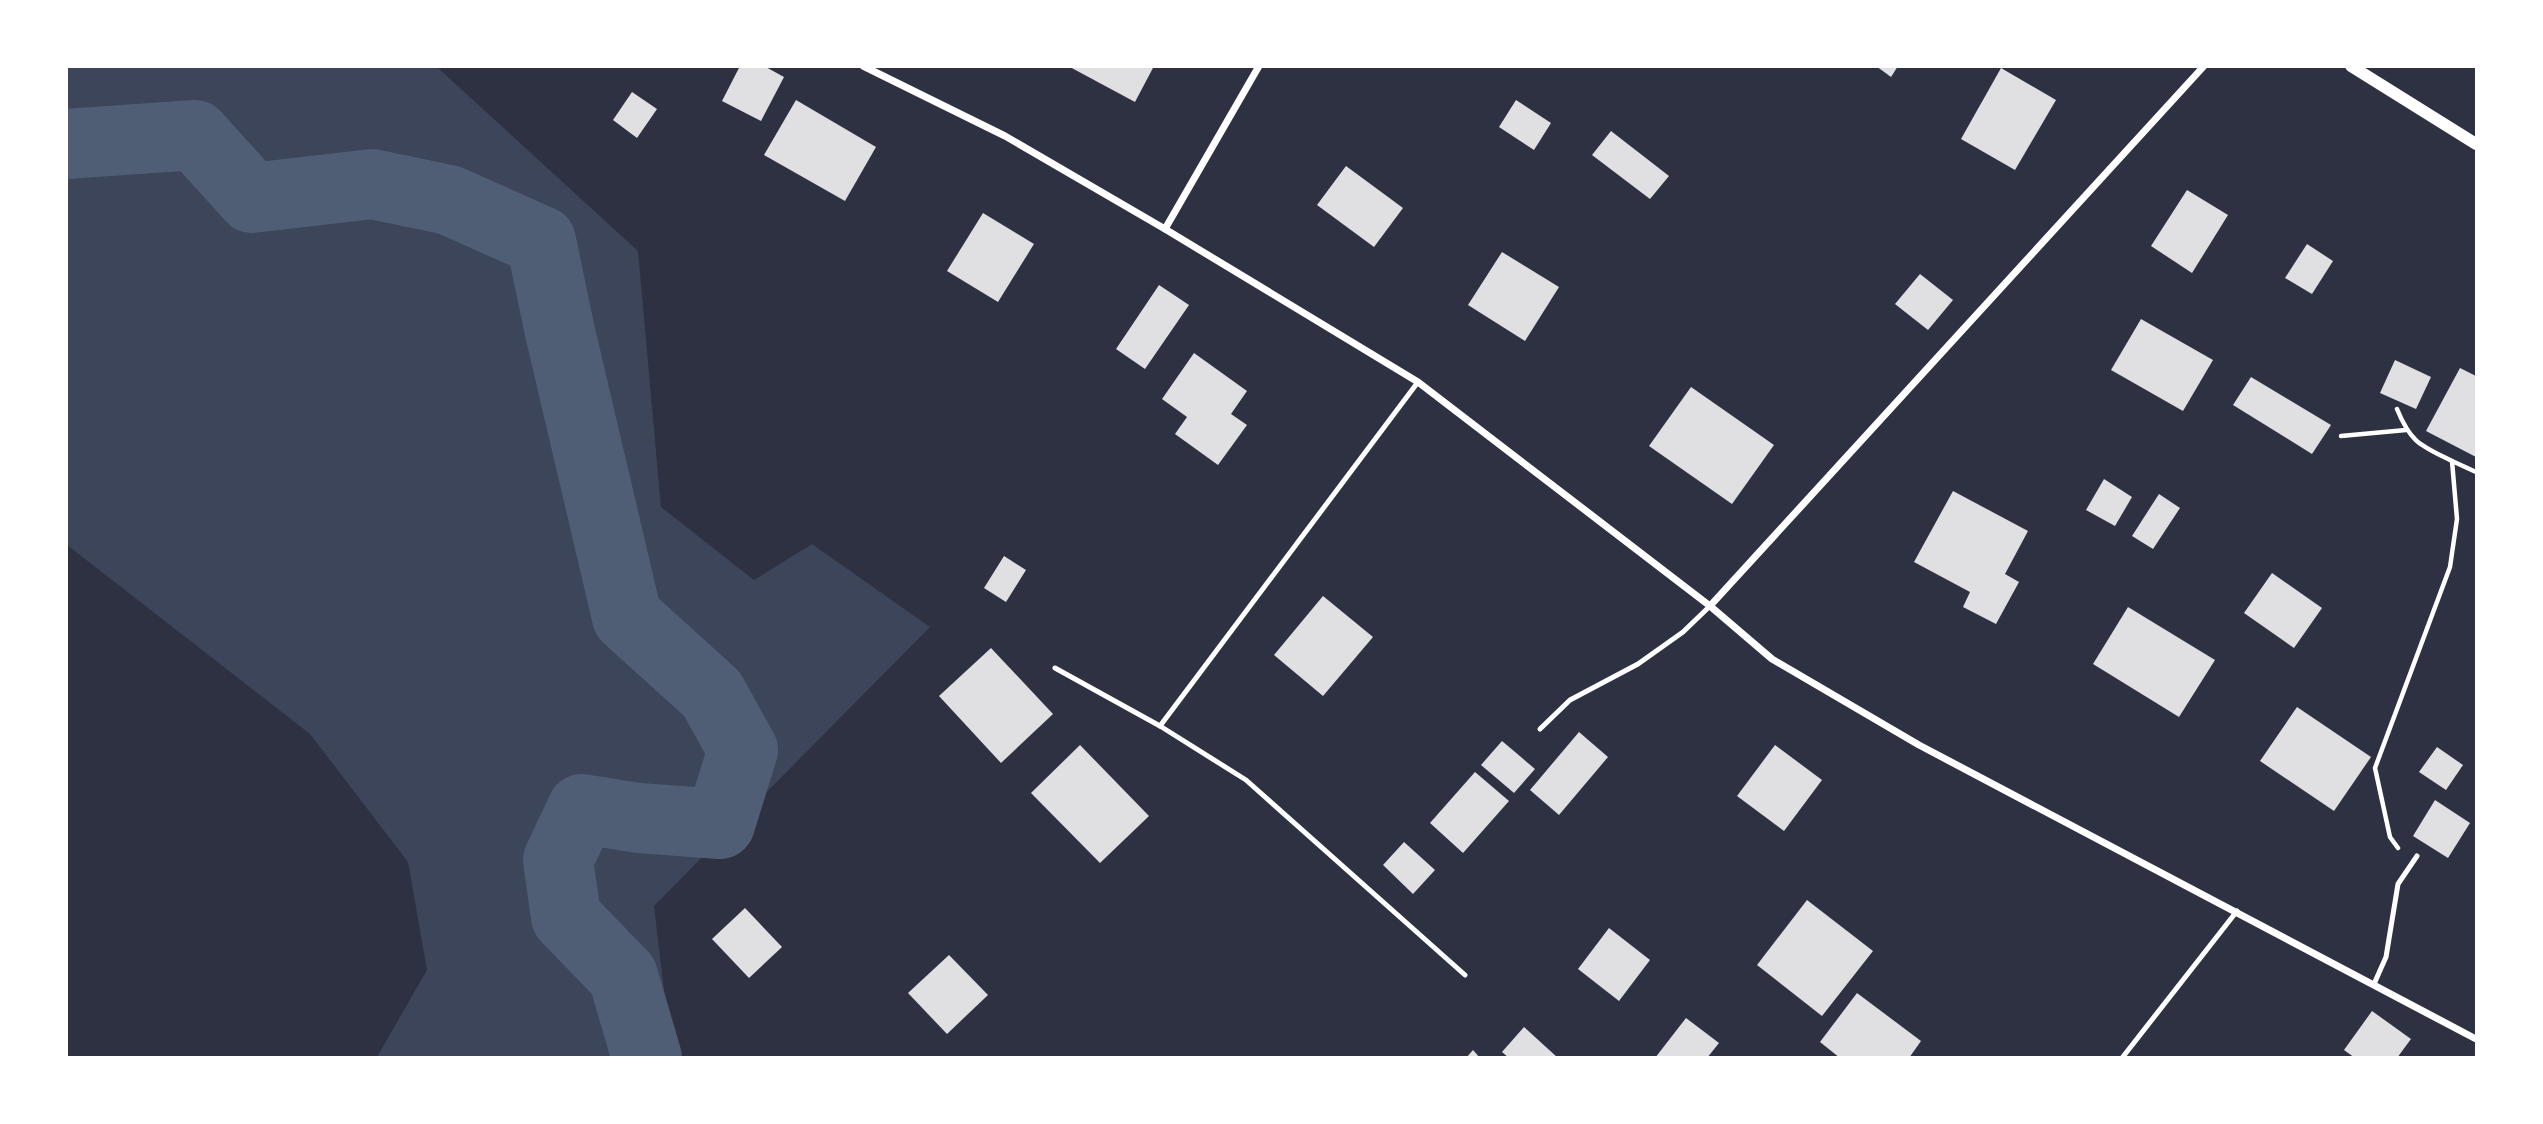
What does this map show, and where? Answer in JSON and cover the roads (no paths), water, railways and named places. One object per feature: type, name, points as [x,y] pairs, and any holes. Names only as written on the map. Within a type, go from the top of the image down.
[{"type":"street","points":[[863,66],[1005,136],[1418,382],[1710,606],[1772,659],[1919,745],[2476,1039]]},
{"type":"street","points":[[1165,229],[1259,66]]},
{"type":"street","points":[[1710,606],[2204,66]]},
{"type":"street","points":[[2351,66],[2476,144]]},
{"type":"lane","points":[[1160,726],[1418,382]]},
{"type":"lane","points":[[1540,729],[1570,700],[1638,664],[1683,632],[1710,606]]},
{"type":"lane","points":[[1055,668],[1160,726],[1246,780],[1465,975]]},
{"type":"lane","points":[[2374,984],[2386,957],[2398,884],[2417,856]]},
{"type":"lane","points":[[2122,1058],[2237,911]]},
{"type":"waterway","points":[[66,144],[195,135],[252,198],[372,184],[449,200],[541,241],[627,617],[712,694],[743,750],[720,824],[639,818],[582,809],[558,860],[566,917],[623,976],[647,1058]]}]
